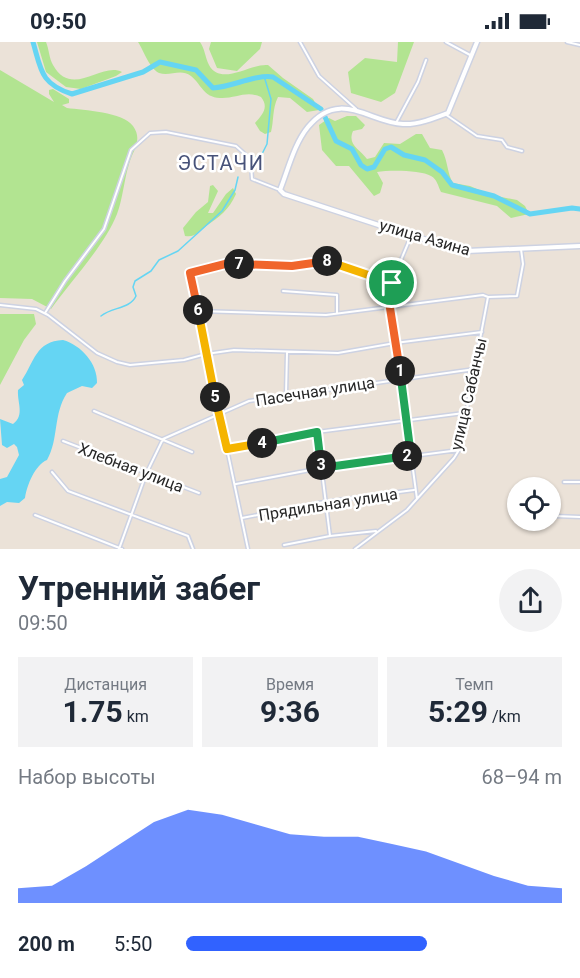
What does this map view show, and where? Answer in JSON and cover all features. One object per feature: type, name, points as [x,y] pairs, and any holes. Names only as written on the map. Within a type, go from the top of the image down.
[{"type":"street","points":[[300,42],[319,76],[356,109],[396,123],[414,123],[445,114],[450,110],[477,42]]},
{"type":"street","points":[[446,42],[472,56]]},
{"type":"street","points":[[567,42],[580,45]]},
{"type":"street","points":[[396,123],[418,82],[426,60]]},
{"type":"street","points":[[45,313],[65,281],[104,229],[132,150],[150,133],[166,132],[236,146],[246,154],[255,182],[280,190],[308,127],[331,111],[356,109]]},
{"type":"street","points":[[445,114],[477,136],[502,140],[507,147],[522,151]]},
{"type":"street","name":"улица Азина","points":[[280,190],[284,194],[411,236],[468,251],[580,246]]},
{"type":"street","points":[[411,236],[392,283],[390,308],[408,419],[414,490],[417,499]]},
{"type":"street","points":[[198,311],[337,314],[483,295],[489,297],[517,296],[523,264],[521,249]]},
{"type":"street","points":[[248,549],[190,273],[233,262],[292,266],[324,261],[392,283]]},
{"type":"street","points":[[284,291],[337,295],[337,314]]},
{"type":"street","name":"улица Сабанчы","points":[[355,549],[417,499],[459,450],[489,297]]},
{"type":"street","points":[[0,305],[24,306],[45,313],[97,353],[117,362],[149,364],[234,350],[338,353],[482,332]]},
{"type":"street","points":[[286,394],[287,353]]},
{"type":"street","name":"Пасечная улица","points":[[163,439],[192,424],[249,401],[475,369]]},
{"type":"street","points":[[94,411],[192,452]]},
{"type":"street","points":[[227,449],[317,432],[465,413]]},
{"type":"street","points":[[317,432],[330,536]]},
{"type":"street","points":[[35,515],[120,549],[146,474],[163,439]]},
{"type":"street","name":"Хлебная улица","points":[[63,441],[199,493]]},
{"type":"street","points":[[235,485],[321,468],[459,450]]},
{"type":"street","points":[[52,472],[68,491],[188,536],[193,549]]},
{"type":"street","points":[[564,482],[580,482]]},
{"type":"street","name":"Прядильная улица","points":[[242,518],[324,502],[414,490]]},
{"type":"street","points":[[561,516],[580,517]]},
{"type":"street","points":[[284,545],[379,530]]},
{"type":"green space","points":[[37,42],[46,42],[53,65],[61,75],[69,79],[87,77],[105,71],[122,72],[81,89],[66,87],[46,72]]},
{"type":"green space","points":[[138,42],[200,42],[209,65],[221,74],[268,65],[313,99],[319,110],[307,112],[290,98],[278,97],[271,132],[265,134],[255,123],[265,107],[261,97],[250,94],[225,98],[214,97],[206,93],[195,79],[187,74],[159,73],[155,71]]},
{"type":"green space","points":[[211,42],[262,42],[260,49],[237,71],[217,68],[209,49]]},
{"type":"green space","points":[[398,42],[414,42],[395,93],[381,102],[351,93],[348,72],[365,58],[397,62]]},
{"type":"green space","points":[[0,70],[54,102],[49,94],[49,90],[53,89],[69,99],[69,103],[62,105],[67,108],[103,112],[121,118],[128,121],[136,131],[136,145],[112,226],[51,309],[32,299],[0,298]]},
{"type":"green space","points":[[347,116],[356,116],[365,125],[362,129],[353,131],[352,140],[367,159],[375,157],[384,143],[400,144],[416,134],[422,134],[430,148],[442,150],[453,183],[470,186],[491,195],[517,200],[525,206],[529,214],[511,218],[497,206],[441,192],[433,177],[413,172],[377,172],[383,183],[380,193],[374,196],[349,166],[336,166],[322,150],[319,125],[329,118],[335,121]]},
{"type":"green space","points":[[213,185],[218,191],[208,213],[213,213],[233,188],[236,194],[233,200],[223,213],[197,234],[185,236],[183,228],[208,202],[210,186]]},
{"type":"green space","points":[[0,314],[34,314],[36,324],[24,340],[0,385]]},
{"type":"water","points":[[63,340],[76,346],[87,356],[95,369],[97,383],[92,388],[82,386],[67,393],[60,409],[51,452],[47,460],[32,476],[25,498],[19,503],[7,502],[0,506],[0,479],[7,477],[19,455],[14,444],[7,448],[2,445],[0,419],[13,424],[17,420],[20,413],[18,390],[24,385],[22,380],[33,360],[41,348],[47,344]]},
{"type":"waterway","points":[[33,42],[40,68],[48,80],[61,90],[72,94],[143,72],[160,62],[196,70],[213,88],[259,77],[273,77],[321,109]]},
{"type":"waterway","points":[[252,159],[262,154],[267,144],[271,99],[264,76]]},
{"type":"waterway","points":[[325,117],[336,141],[352,149],[361,165],[367,169],[374,167],[385,149],[391,147],[404,155],[425,160],[442,172],[452,185],[494,196],[530,214],[580,209]]},
{"type":"waterway","points":[[101,316],[130,303],[136,296],[133,287],[135,281],[151,271],[159,260],[178,251],[222,211],[235,190],[238,177]]},
{"type":"district","name":"ЭСТАЧИ","points":[[221,163]]},
{"type":"route","points":[[324,261],[392,283],[390,308],[408,419],[411,456],[321,468],[317,432],[227,449],[190,273],[233,262],[292,266],[324,261]]}]
